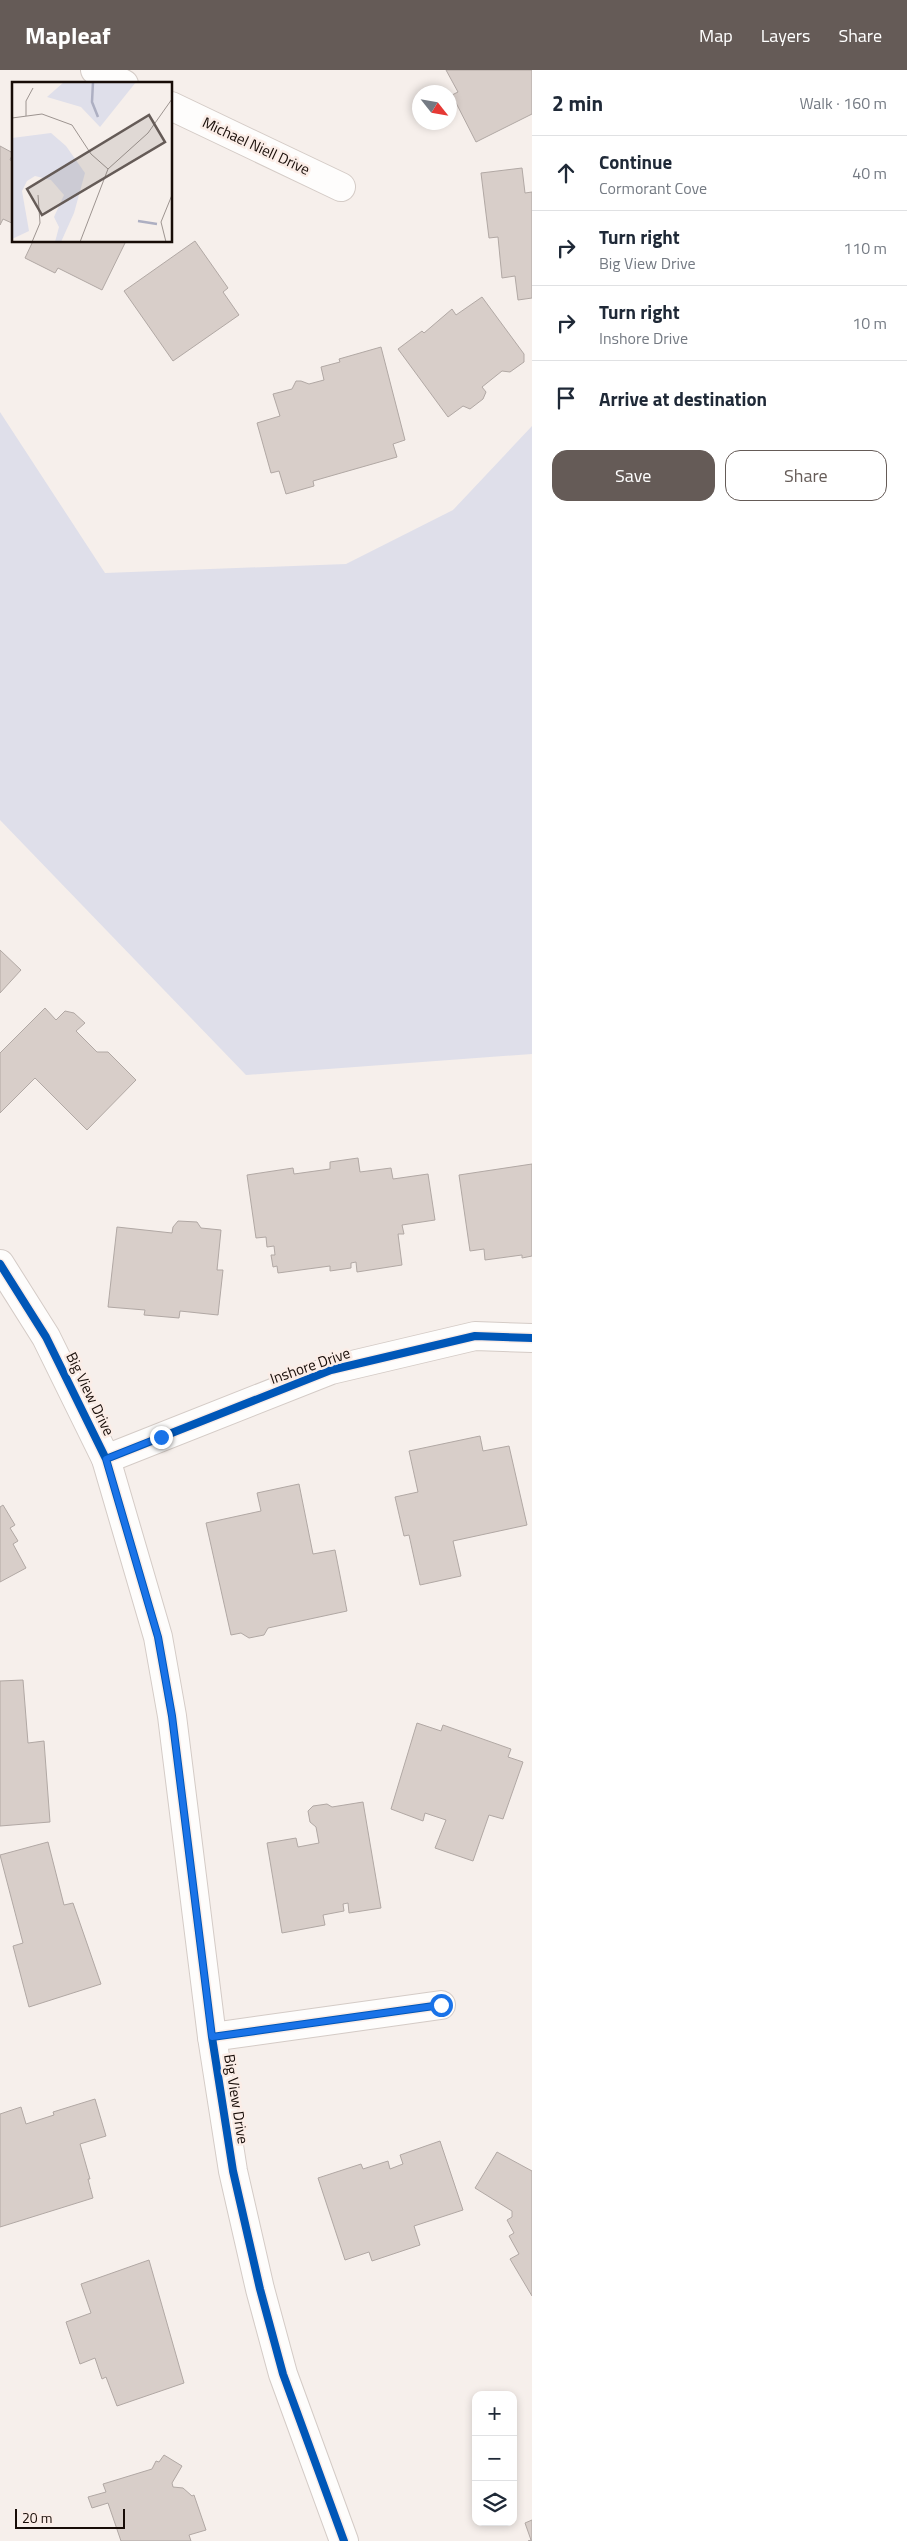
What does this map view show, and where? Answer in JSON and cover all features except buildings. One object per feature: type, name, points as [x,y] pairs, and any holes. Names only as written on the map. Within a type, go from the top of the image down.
[{"type":"street","points":[[96,70],[120,82]]},
{"type":"street","name":"Michael Niell Drive","points":[[172,106],[341,187]]},
{"type":"street","name":"Big View Drive","points":[[0,1264],[46,1338],[106,1459],[158,1637],[172,1716],[212,2037],[234,2171],[260,2289],[283,2374],[344,2541]]},
{"type":"street","name":"Inshore Drive","points":[[106,1459],[331,1370],[475,1336],[532,1338]]},
{"type":"street","points":[[212,2037],[441,2005]]},
{"type":"shaded area","points":[[0,412],[105,573],[346,564],[453,510],[532,426],[532,1054],[246,1075],[0,820]]},
{"type":"cycle path","points":[[0,1264],[46,1337],[106,1459],[158,1637],[172,1716],[212,2037],[233,2171],[260,2289],[283,2374],[344,2541]]},
{"type":"cycle path","points":[[106,1459],[331,1370],[475,1336],[532,1338]]},
{"type":"cycle path","points":[[212,2037],[441,2005]]},
{"type":"route","points":[[161,1437],[106,1459],[158,1637],[172,1716],[212,2037],[441,2005]]}]
